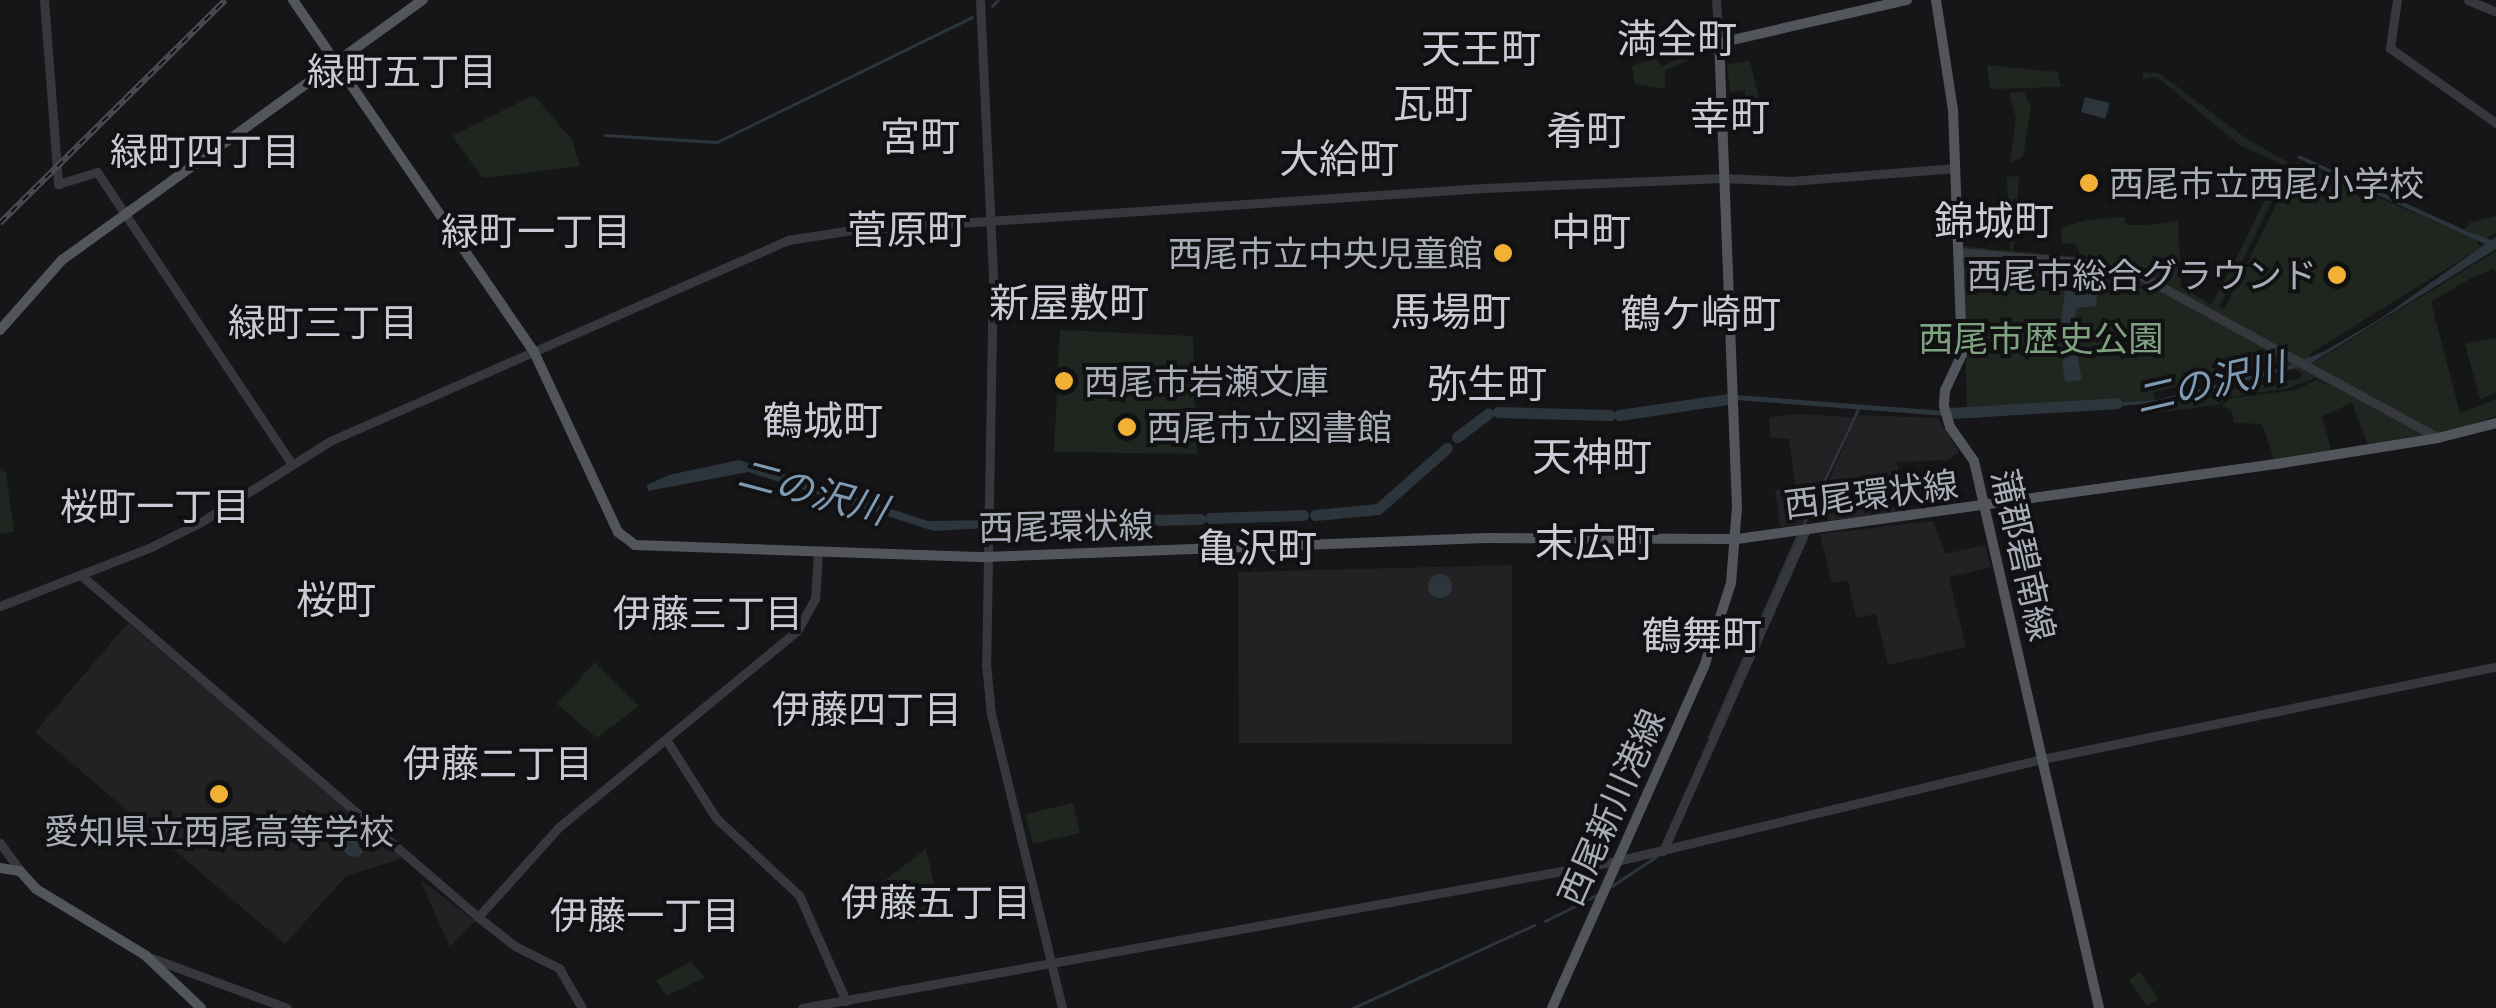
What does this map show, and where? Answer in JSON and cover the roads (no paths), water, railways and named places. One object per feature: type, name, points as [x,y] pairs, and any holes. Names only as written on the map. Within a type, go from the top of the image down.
[{"type":"main road","name":"西尾環状線","points":[[293,0],[534,352],[596,487],[628,543],[986,557],[1486,538],[1736,540],[2438,438],[2496,423]]},
{"type":"main road","points":[[0,330],[62,260],[423,0]]},
{"type":"main road","points":[[1719,43],[1907,0]]},
{"type":"main road","name":"蒲郡碧南線","points":[[1936,0],[1948,60],[1962,354],[1944,390],[1944,406],[1950,428],[1970,451],[1985,506],[2099,1008]]},
{"type":"main road","name":"西尾新川港線","points":[[1552,1008],[1721,623],[1736,540],[1719,43]]},
{"type":"main road","points":[[0,868],[20,871],[48,898],[144,956],[201,1008]]},
{"type":"street","points":[[44,0],[58,184],[97,172],[292,464]]},
{"type":"street","points":[[980,0],[992,222],[986,664],[991,714],[1062,1008]]},
{"type":"street","points":[[1716,0],[1719,43]]},
{"type":"street","points":[[2397,0],[2390,48],[2496,123]]},
{"type":"street","points":[[2468,0],[2496,12]]},
{"type":"street","points":[[0,606],[83,577],[200,522],[292,464],[391,414],[788,240],[852,230],[1484,188],[1724,178],[1792,181],[1955,168]]},
{"type":"street","points":[[1958,252],[2090,263],[2138,274],[2438,438]]},
{"type":"street","points":[[1663,851],[1806,530]]},
{"type":"street","points":[[478,916],[559,827],[797,632],[815,599],[818,553]]},
{"type":"street","points":[[83,577],[478,916],[515,946],[560,968],[582,1008]]},
{"type":"street","points":[[802,1008],[1052,966],[1617,861],[2042,759],[2496,667]]},
{"type":"street","points":[[667,741],[716,818],[799,895],[846,1001]]},
{"type":"street","points":[[0,844],[20,871]]},
{"type":"street","points":[[144,956],[287,1008]]},
{"type":"water","points":[[2085,97],[2110,103],[2105,119],[2081,112]]},
{"type":"water","points":[[2299,155],[2469,232],[2491,240],[2496,237],[2496,249],[2308,365],[2156,403],[1972,418],[1736,400],[1736,395],[1971,413],[2157,400],[2284,367],[2323,352],[2380,319],[2485,244],[2297,158]]},
{"type":"water","points":[[2098,290],[2096,306],[2076,308],[2074,327],[2060,328],[2065,291]]},
{"type":"water","points":[[2077,354],[2082,380],[2065,382],[2062,360]]},
{"type":"water","name":"二の沢川","points":[[739,460],[928,521],[1163,518],[934,531],[748,472],[648,491],[647,485],[669,475]]},
{"type":"water","points":[[1440,574],[1449,577],[1449,595],[1440,598],[1431,595],[1428,586],[1431,577]]},
{"type":"water","points":[[354,835],[362,838],[362,854],[354,857],[346,854],[343,846],[346,838]]},
{"type":"waterway","points":[[992,6],[998,0]]},
{"type":"waterway","points":[[605,135],[717,142],[972,17]]},
{"type":"waterway","name":"二の沢川","points":[[1619,415],[1727,399]]},
{"type":"waterway","name":"二の沢川","points":[[1951,413],[2117,403]]},
{"type":"waterway","points":[[1803,525],[1858,409]]},
{"type":"waterway","name":"二の沢川","points":[[1498,412],[1610,415]]},
{"type":"waterway","name":"二の沢川","points":[[1457,437],[1488,414]]},
{"type":"waterway","name":"二の沢川","points":[[1315,515],[1378,509],[1447,448]]},
{"type":"waterway","name":"二の沢川","points":[[1210,518],[1303,515]]},
{"type":"waterway","name":"二の沢川","points":[[1148,520],[1200,519]]},
{"type":"waterway","points":[[1709,737],[1798,534]]},
{"type":"waterway","points":[[1612,886],[1660,854]]},
{"type":"waterway","points":[[1545,921],[1597,895]]},
{"type":"waterway","points":[[1353,1008],[1534,925]]},
{"type":"railway","points":[[0,223],[225,0]]},
{"type":"place","name":"西尾市立西尾小学校","points":[[2089,183]]},
{"type":"place","name":"西尾市立中央児童館","points":[[1503,253]]},
{"type":"place","name":"西尾市総合グラウンド","points":[[2337,275]]},
{"type":"place","name":"西尾市岩瀬文庫","points":[[1064,381]]},
{"type":"place","name":"西尾市立図書館","points":[[1127,427]]},
{"type":"place","name":"愛知県立西尾高等学校","points":[[219,794]]},
{"type":"district","name":"満全町","points":[[1677,38]]},
{"type":"district","name":"天王町","points":[[1481,48]]},
{"type":"district","name":"緑町五丁目","points":[[402,71]]},
{"type":"district","name":"瓦町","points":[[1433,103]]},
{"type":"district","name":"幸町","points":[[1730,116]]},
{"type":"district","name":"肴町","points":[[1586,130]]},
{"type":"district","name":"宮町","points":[[920,136]]},
{"type":"district","name":"緑町四丁目","points":[[205,151]]},
{"type":"district","name":"大給町","points":[[1339,158]]},
{"type":"district","name":"錦城町","points":[[1994,220]]},
{"type":"district","name":"菅原町","points":[[907,229]]},
{"type":"district","name":"緑町一丁目","points":[[536,231]]},
{"type":"district","name":"中町","points":[[1591,231]]},
{"type":"district","name":"新屋敷町","points":[[1069,302]]},
{"type":"district","name":"馬場町","points":[[1451,311]]},
{"type":"district","name":"鶴ケ崎町","points":[[1701,313]]},
{"type":"district","name":"緑町三丁目","points":[[323,322]]},
{"type":"district","name":"弥生町","points":[[1487,383]]},
{"type":"district","name":"鶴城町","points":[[823,420]]},
{"type":"district","name":"天神町","points":[[1592,456]]},
{"type":"district","name":"桜町一丁目","points":[[155,506]]},
{"type":"district","name":"末広町","points":[[1595,542]]},
{"type":"district","name":"亀沢町","points":[[1257,547]]},
{"type":"district","name":"桜町","points":[[336,599]]},
{"type":"district","name":"伊藤三丁目","points":[[708,613]]},
{"type":"district","name":"鶴舞町","points":[[1702,635]]},
{"type":"district","name":"伊藤四丁目","points":[[867,709]]},
{"type":"district","name":"伊藤二丁目","points":[[498,763]]},
{"type":"district","name":"伊藤五丁目","points":[[936,902]]},
{"type":"district","name":"伊藤一丁目","points":[[645,915]]},
{"type":"park label","name":"西尾市歴史公園","points":[[2041,338]]}]
